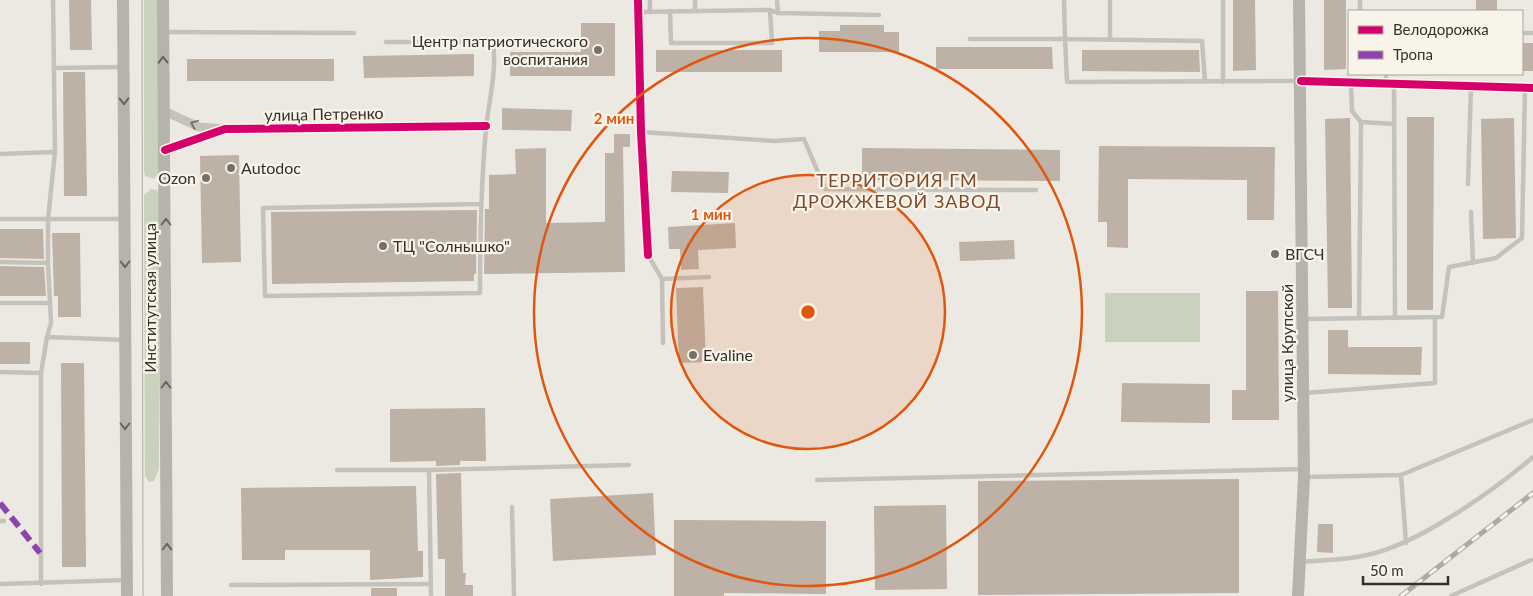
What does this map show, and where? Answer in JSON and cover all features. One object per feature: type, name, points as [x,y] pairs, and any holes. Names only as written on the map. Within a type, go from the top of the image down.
[{"type":"main road","name":"Институтская улица","points":[[123,0],[126,219],[127,596]]},
{"type":"main road","name":"Институтская улица","points":[[163,0],[167,596]]},
{"type":"main road","name":"улица Крупской","points":[[1298,596],[1304,473],[1299,0]]},
{"type":"street","points":[[638,0],[641,132],[648,255]]},
{"type":"street","points":[[1301,81],[1358,79],[1390,84],[1529,88]]},
{"type":"street","points":[[164,111],[199,127],[226,129]]},
{"type":"street","name":"улица Петренко","points":[[165,150],[226,129],[486,126]]},
{"type":"lane","points":[[41,584],[41,373],[51,323],[48,219],[55,152],[53,0]]},
{"type":"lane","points":[[650,0],[650,12]]},
{"type":"lane","points":[[695,0],[695,11]]},
{"type":"lane","points":[[778,0],[778,13]]},
{"type":"lane","points":[[1064,0],[1067,82],[1301,81]]},
{"type":"lane","points":[[1110,0],[1110,39]]},
{"type":"lane","points":[[1223,0],[1223,82]]},
{"type":"lane","points":[[638,12],[770,10],[778,13],[879,15]]},
{"type":"lane","points":[[670,11],[671,44],[772,43],[770,10]]},
{"type":"lane","points":[[162,32],[354,33]]},
{"type":"lane","points":[[970,39],[1065,38],[1202,41],[1205,81]]},
{"type":"lane","points":[[386,42],[493,42],[495,70],[486,126],[481,204],[480,293],[265,296],[263,208],[481,204]]},
{"type":"lane","points":[[54,68],[124,67]]},
{"type":"lane","points":[[1386,75],[1390,84],[1394,124],[1395,318]]},
{"type":"lane","points":[[1358,79],[1352,111],[1361,122],[1360,318]]},
{"type":"lane","points":[[1468,184],[1471,86]]},
{"type":"lane","points":[[1303,319],[1442,317],[1449,267],[1496,258],[1522,238],[1529,88]]},
{"type":"lane","points":[[1361,122],[1394,124]]},
{"type":"lane","points":[[641,132],[774,141],[804,139],[825,189],[1036,190]]},
{"type":"lane","points":[[0,154],[55,152]]},
{"type":"lane","points":[[1471,212],[1473,263]]},
{"type":"lane","points":[[0,220],[126,219]]},
{"type":"lane","points":[[648,255],[662,279],[664,343]]},
{"type":"lane","points":[[0,262],[48,263]]},
{"type":"lane","points":[[662,279],[709,277]]},
{"type":"lane","points":[[0,303],[50,303]]},
{"type":"lane","points":[[1304,393],[1435,383],[1435,317]]},
{"type":"lane","points":[[47,338],[125,340]]},
{"type":"lane","points":[[0,372],[41,373]]},
{"type":"lane","points":[[817,480],[1304,473],[1401,475],[1533,420]]},
{"type":"lane","points":[[1301,562],[1366,556],[1406,543],[1465,506],[1533,458]]},
{"type":"lane","points":[[337,470],[429,470],[630,465]]},
{"type":"lane","points":[[429,470],[431,596]]},
{"type":"lane","points":[[1401,475],[1406,543]]},
{"type":"lane","points":[[512,507],[514,596]]},
{"type":"lane","points":[[1451,596],[1531,560]]},
{"type":"lane","points":[[0,584],[127,580]]},
{"type":"lane","points":[[231,585],[431,584]]},
{"type":"green space","points":[[144,0],[161,0],[161,170],[154,179],[145,176],[144,170]]},
{"type":"green space","points":[[151,189],[157,190],[159,194],[159,469],[154,481],[149,482],[145,476],[144,195]]},
{"type":"green space","points":[[1105,293],[1200,293],[1200,342],[1105,342]]},
{"type":"building","points":[[69,0],[91,0],[92,50],[70,50]]},
{"type":"building","points":[[1233,0],[1255,0],[1256,70],[1233,71]]},
{"type":"building","points":[[1324,0],[1346,0],[1346,69],[1324,70]]},
{"type":"building","points":[[1476,0],[1497,0],[1497,10],[1476,10]]},
{"type":"building","name":"Центр патриотического воспитания","points":[[581,23],[615,23],[615,76],[510,76],[510,52],[581,52]]},
{"type":"building","points":[[840,25],[884,25],[884,32],[899,32],[899,52],[819,52],[819,31],[840,31]]},
{"type":"building","points":[[1523,43],[1533,43],[1533,71],[1523,71]]},
{"type":"building","points":[[936,47],[1052,47],[1053,69],[936,69]]},
{"type":"building","points":[[656,50],[782,50],[782,72],[656,72]]},
{"type":"building","points":[[1082,50],[1199,50],[1200,72],[1082,71]]},
{"type":"building","points":[[474,54],[474,76],[364,78],[363,56]]},
{"type":"building","points":[[187,59],[334,59],[334,81],[187,81]]},
{"type":"building","points":[[63,72],[85,72],[87,196],[64,196]]},
{"type":"building","points":[[502,108],[572,110],[571,131],[502,130]]},
{"type":"building","points":[[1407,117],[1434,117],[1433,310],[1407,310]]},
{"type":"building","points":[[1350,118],[1352,308],[1328,308],[1325,119]]},
{"type":"building","points":[[1514,118],[1516,238],[1483,239],[1481,119]]},
{"type":"building","points":[[614,134],[630,134],[630,147],[623,147],[625,272],[484,274],[485,209],[489,209],[489,175],[516,174],[515,149],[546,148],[546,223],[605,222],[605,153],[614,153]]},
{"type":"building","points":[[1099,146],[1275,147],[1274,220],[1247,220],[1247,180],[1128,179],[1128,248],[1107,247],[1107,222],[1098,222]]},
{"type":"building","points":[[862,148],[1060,150],[1060,181],[862,180]]},
{"type":"building","points":[[239,155],[241,262],[202,263],[200,156]]},
{"type":"building","points":[[672,171],[729,172],[728,193],[671,192]]},
{"type":"building","points":[[477,210],[476,274],[474,274],[474,281],[272,284],[271,212]]},
{"type":"building","points":[[735,223],[736,248],[698,250],[699,269],[681,270],[680,249],[669,249],[668,227]]},
{"type":"building","points":[[0,229],[43,229],[44,259],[0,258]]},
{"type":"building","points":[[52,233],[80,233],[81,317],[58,317],[58,296],[54,296]]},
{"type":"building","points":[[1014,240],[1015,259],[960,261],[959,242]]},
{"type":"building","points":[[0,266],[44,267],[46,296],[0,296]]},
{"type":"building","points":[[703,287],[706,362],[679,363],[676,288]]},
{"type":"building","points":[[1246,291],[1278,291],[1279,420],[1232,420],[1232,390],[1246,390]]},
{"type":"building","points":[[1328,330],[1348,330],[1348,347],[1422,347],[1421,375],[1328,374]]},
{"type":"building","points":[[0,342],[30,342],[30,364],[0,364]]},
{"type":"building","points":[[61,363],[84,363],[86,567],[62,567]]},
{"type":"building","points":[[1122,383],[1210,384],[1210,423],[1121,422]]},
{"type":"building","points":[[485,408],[486,461],[460,461],[460,465],[436,466],[436,461],[390,462],[390,409]]},
{"type":"building","points":[[461,473],[463,573],[466,573],[465,585],[473,585],[473,596],[445,596],[445,559],[438,559],[436,474]]},
{"type":"building","points":[[1239,479],[1239,593],[978,595],[978,481]]},
{"type":"building","points":[[416,486],[418,551],[423,551],[423,577],[370,580],[370,550],[285,550],[285,560],[242,560],[241,488]]},
{"type":"building","points":[[653,493],[656,555],[553,561],[550,499]]},
{"type":"building","points":[[946,505],[947,589],[875,590],[874,506]]},
{"type":"building","points":[[674,520],[826,521],[826,594],[724,593],[724,596],[674,596]]},
{"type":"building","points":[[1318,524],[1333,524],[1333,553],[1317,552]]},
{"type":"building","points":[[371,588],[397,588],[397,596],[371,596]]},
{"type":"tram line","points":[[142,0],[143,596]]},
{"type":"railway","points":[[1401,596],[1533,493]]},
{"type":"marked path","points":[[0,503],[40,553]]},
{"type":"cycle path","points":[[638,0],[641,132],[648,255]]},
{"type":"cycle path","points":[[1301,81],[1533,88]]},
{"type":"cycle path","points":[[165,150],[225,129],[486,126]]},
{"type":"place","name":"Центр патриотического воспитания","points":[[598,50]]},
{"type":"place","name":"Autodoc","points":[[231,168]]},
{"type":"place","name":"Ozon","points":[[206,178]]},
{"type":"place","name":"ТЦ \"Солнышко\"","points":[[383,246]]},
{"type":"place","name":"ВГСЧ","points":[[1275,254]]},
{"type":"place","name":"Evaline","points":[[693,355]]},
{"type":"district","name":"ТЕРРИТОРИЯ ГМ ДРОЖЖЕВОЙ ЗАВОД","points":[[897,191]]}]
